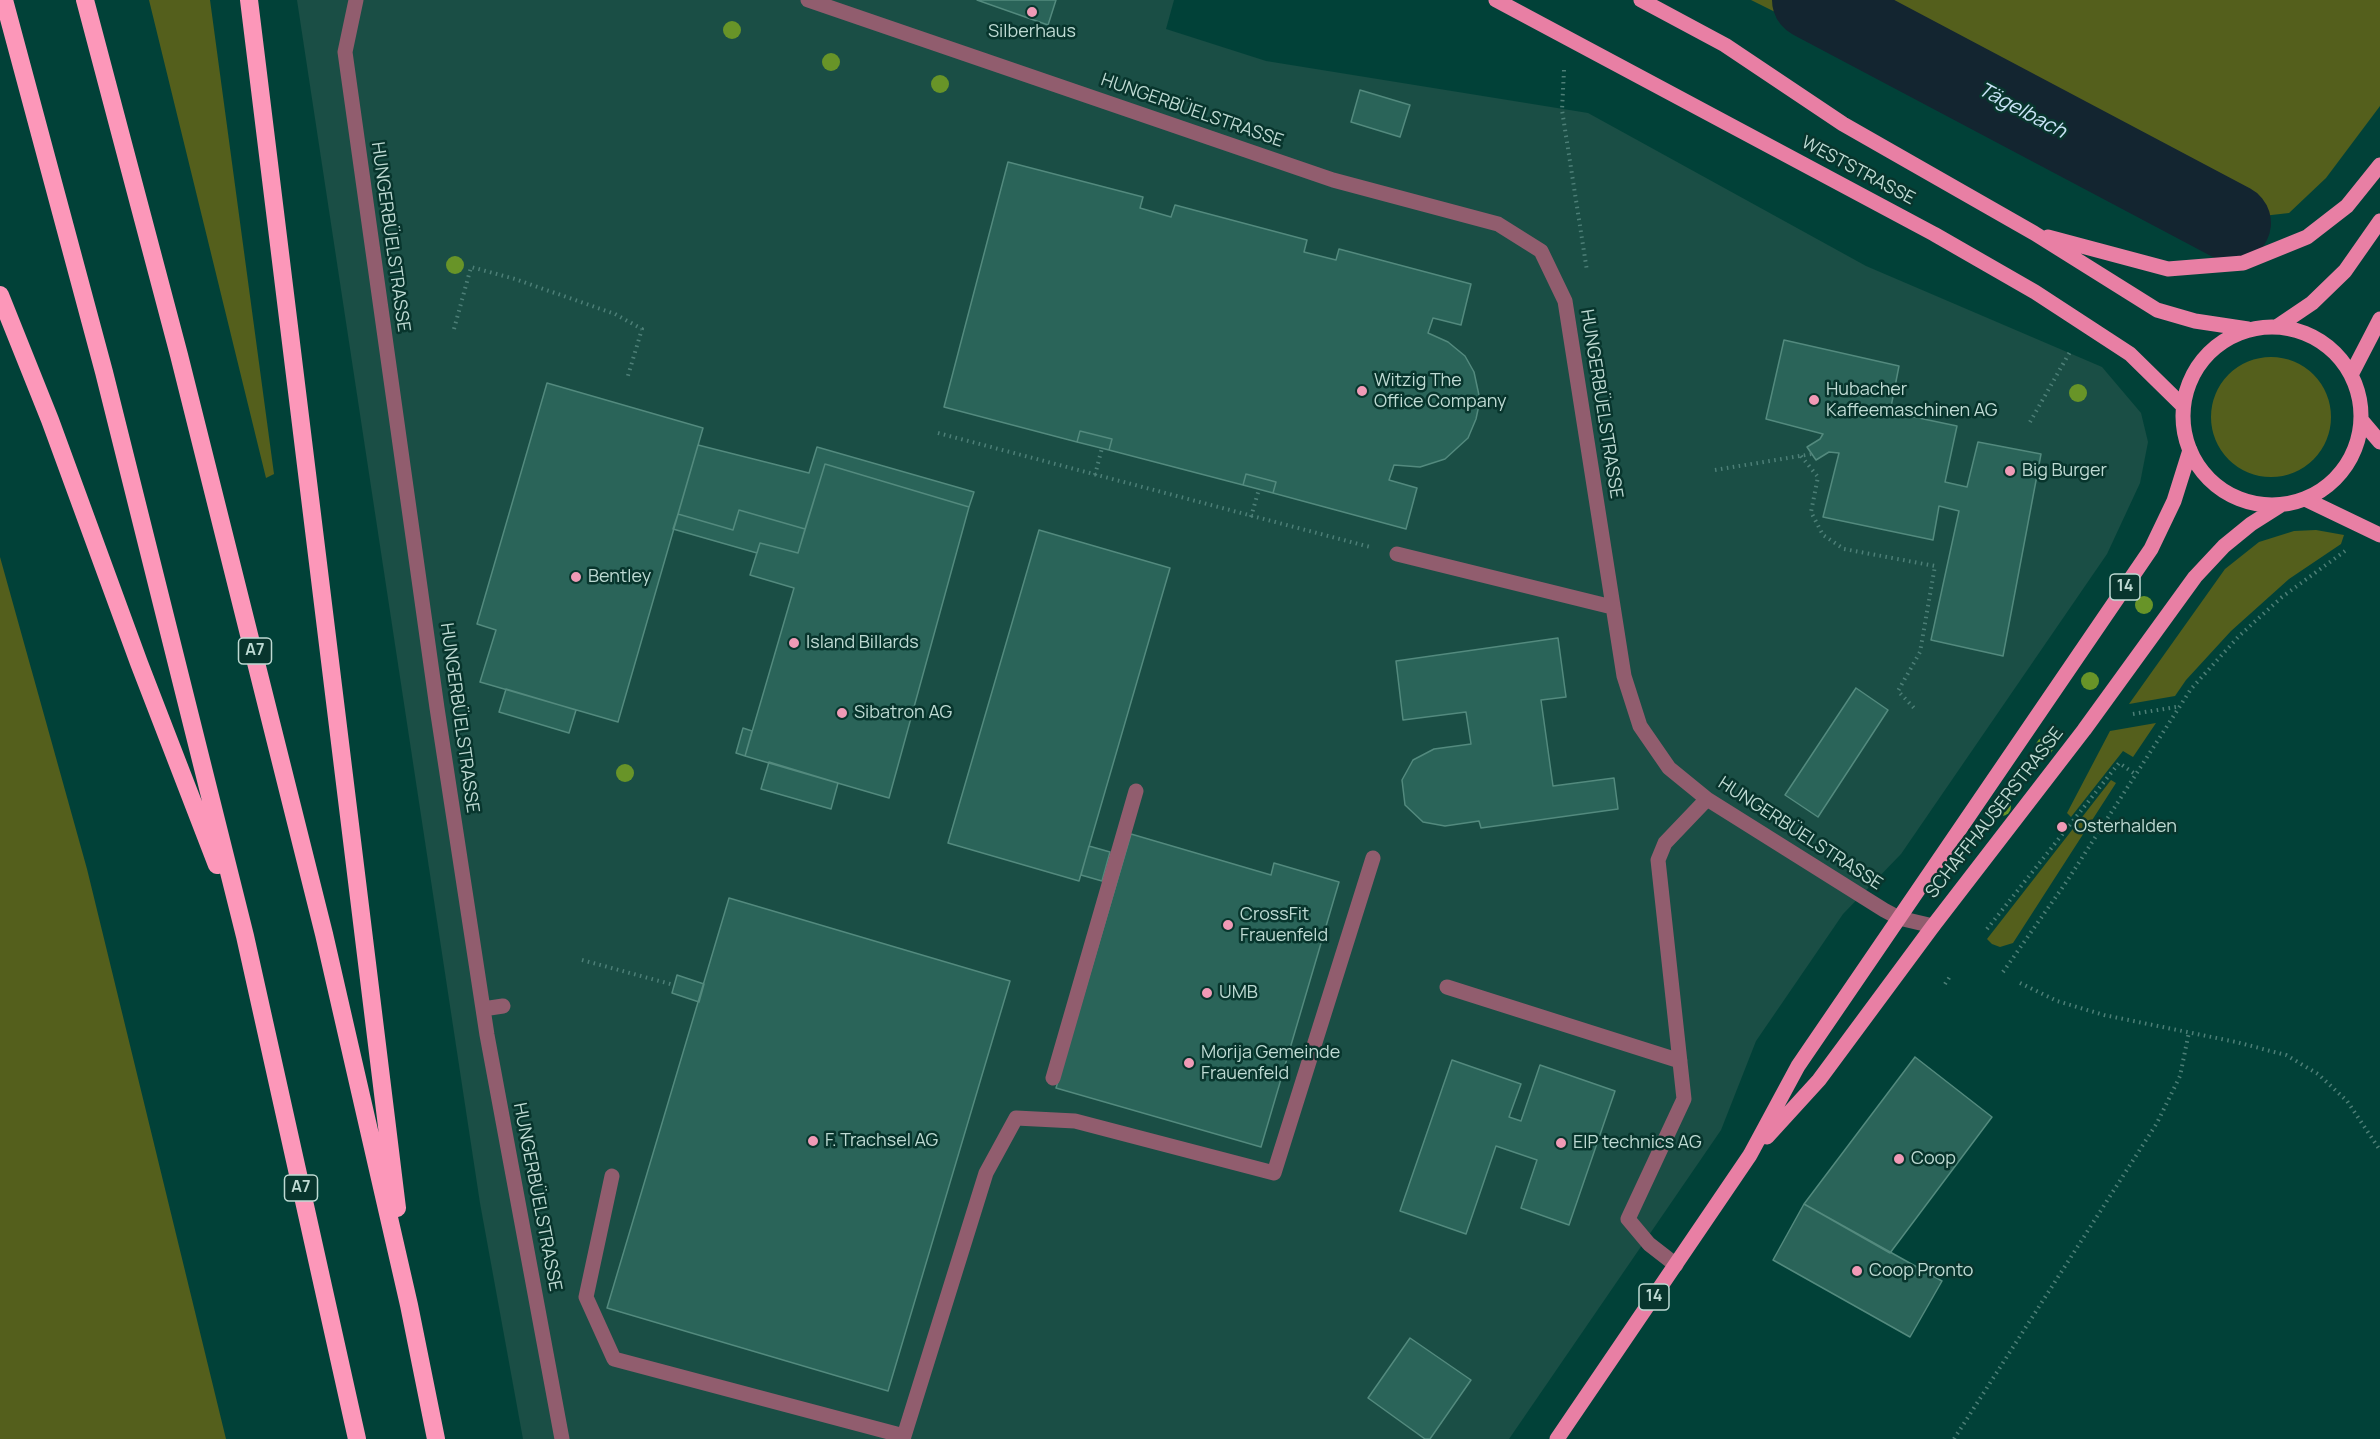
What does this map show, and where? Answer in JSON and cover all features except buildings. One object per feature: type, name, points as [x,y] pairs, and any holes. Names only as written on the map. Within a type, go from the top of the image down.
[{"type":"highway","name":"A7","points":[[4,0],[104,372],[245,936],[357,1439]]},
{"type":"highway","name":"A7","points":[[85,0],[257,662],[324,934],[409,1305],[436,1439]]},
{"type":"highway","name":"A7","points":[[249,0],[409,1305]]},
{"type":"highway","name":"A7","points":[[0,295],[50,420],[139,663],[245,936]]},
{"type":"main road","name":"WESTSTRASSE","points":[[1496,0],[1934,234],[2035,292],[2130,354],[2183,406]]},
{"type":"main road","name":"WESTSTRASSE","points":[[1641,0],[1725,45],[1843,124],[2034,233],[2157,310],[2195,321],[2247,329]]},
{"type":"main road","name":"WESTSTRASSE","points":[[2034,233],[2169,269],[2243,263],[2307,237],[2347,206],[2380,165]]},
{"type":"main road","points":[[2278,326],[2312,303],[2345,271],[2380,221]]},
{"type":"main road","points":[[2352,373],[2380,319]]},
{"type":"main road","points":[[2278,326],[2307,333],[2332,349],[2352,373],[2361,401],[2362,421],[2357,446],[2345,468],[2327,486],[2305,499],[2281,505],[2256,503],[2228,494],[2206,476],[2190,450],[2184,428],[2183,406],[2190,380],[2204,358],[2224,340],[2247,329],[2278,326]]},
{"type":"main road","points":[[2362,421],[2380,442]]},
{"type":"main road","name":"SCHAFFHAUSERSTRASSE","points":[[1557,1439],[1750,1155],[1798,1066],[2151,549],[2174,501],[2190,450]]},
{"type":"main road","points":[[2305,499],[2380,534]]},
{"type":"main road","name":"SCHAFFHAUSERSTRASSE","points":[[1750,1155],[1819,1080],[1933,926],[2084,730],[2195,577],[2224,546],[2251,524],[2281,505]]},
{"type":"street","name":"HUNGERBÜELSTRASSE","points":[[356,0],[345,52],[434,684],[483,1009],[562,1439]]},
{"type":"street","name":"HUNGERBÜELSTRASSE","points":[[808,0],[1333,180],[1498,224],[1541,251],[1565,301],[1612,607],[1624,675],[1640,726],[1669,768],[1707,799],[1899,918],[1933,926]]},
{"type":"street","points":[[1396,554],[1612,607]]},
{"type":"street","points":[[1053,1078],[1136,791]]},
{"type":"street","points":[[1676,1265],[1649,1244],[1628,1219],[1684,1099],[1658,860],[1665,843],[1707,799]]},
{"type":"street","points":[[612,1176],[586,1297],[614,1359],[904,1436],[986,1173],[1016,1118],[1075,1120],[1274,1173],[1373,858]]},
{"type":"street","points":[[1448,987],[1680,1061]]},
{"type":"street","points":[[483,1009],[503,1006]]},
{"type":"path","points":[[1564,67],[1562,110],[1588,277]]},
{"type":"path","points":[[454,329],[471,267],[515,279],[615,314],[642,329],[627,379]]},
{"type":"path","points":[[2030,422],[2074,345]]},
{"type":"path","points":[[938,433],[1396,554]]},
{"type":"path","points":[[1095,475],[1102,448]]},
{"type":"path","points":[[1715,470],[1812,454]]},
{"type":"path","points":[[1801,456],[1818,477],[1811,512],[1823,535],[1844,549],[1935,566],[1920,652],[1898,691],[1914,708]]},
{"type":"path","points":[[1251,517],[1258,489]]},
{"type":"path","points":[[2003,972],[2067,881],[2177,707],[2208,668],[2282,597],[2346,550]]},
{"type":"path","points":[[1987,929],[2119,763],[2135,774]]},
{"type":"path","points":[[582,960],[674,985]]},
{"type":"path","points":[[1945,984],[1951,975]]},
{"type":"path","points":[[2020,983],[2058,1001],[2104,1016],[2189,1032],[2286,1055],[2318,1074],[2347,1101],[2380,1150]]},
{"type":"path","points":[[1954,1439],[2157,1123],[2181,1076],[2189,1032]]},
{"type":"shaded area","points":[[297,0],[1174,0],[1166,29],[1266,61],[1588,113],[1866,266],[2102,367],[2141,413],[2148,442],[2140,483],[2107,554],[1901,854],[1843,914],[1756,1041],[1721,1130],[1509,1439],[523,1439],[480,1203]]},
{"type":"green space","points":[[149,0],[210,0],[274,474],[266,478]]},
{"type":"green space","points":[[1751,0],[2380,0],[2380,106],[2326,178],[2289,213],[2254,217],[2216,196],[2185,230],[2004,126]]},
{"type":"green space","points":[[2271,357],[2294,362],[2313,375],[2326,394],[2331,417],[2326,440],[2313,459],[2294,472],[2271,477],[2248,472],[2229,459],[2216,440],[2211,417],[2216,394],[2229,375],[2248,362]]},
{"type":"green space","points":[[2316,530],[2344,535],[2341,544],[2289,579],[2231,631],[2186,680],[2175,696],[2129,704],[2225,569],[2259,542],[2294,531]]},
{"type":"green space","points":[[0,557],[87,869],[226,1439],[0,1439]]},
{"type":"green space","points":[[2156,723],[2133,757],[2123,751],[2071,817],[2067,813],[2110,731]]},
{"type":"green space","points":[[2111,780],[2116,783],[2013,943],[2000,947],[1992,944],[1987,939]]},
{"type":"waterway","name":"Tägelbach","points":[[1811,0],[2232,223]]},
{"type":"place","name":"Silberhaus","points":[[1032,12]]},
{"type":"place","name":"Witzig The Office Company","points":[[1362,391]]},
{"type":"place","name":"Hubacher Kaffeemaschinen AG","points":[[1814,400]]},
{"type":"place","name":"Big Burger","points":[[2010,471]]},
{"type":"place","name":"Bentley","points":[[576,577]]},
{"type":"place","name":"Island Billards","points":[[794,643]]},
{"type":"place","name":"Sibatron AG","points":[[842,713]]},
{"type":"place","name":"Osterhalden","points":[[2062,827]]},
{"type":"place","name":"CrossFit Frauenfeld","points":[[1228,925]]},
{"type":"place","name":"UMB","points":[[1207,993]]},
{"type":"place","name":"Morija Gemeinde Frauenfeld","points":[[1189,1063]]},
{"type":"place","name":"F. Trachsel AG","points":[[813,1141]]},
{"type":"place","name":"EIP technics AG","points":[[1561,1143]]},
{"type":"place","name":"Coop","points":[[1899,1159]]},
{"type":"place","name":"Coop Pronto","points":[[1857,1271]]}]
